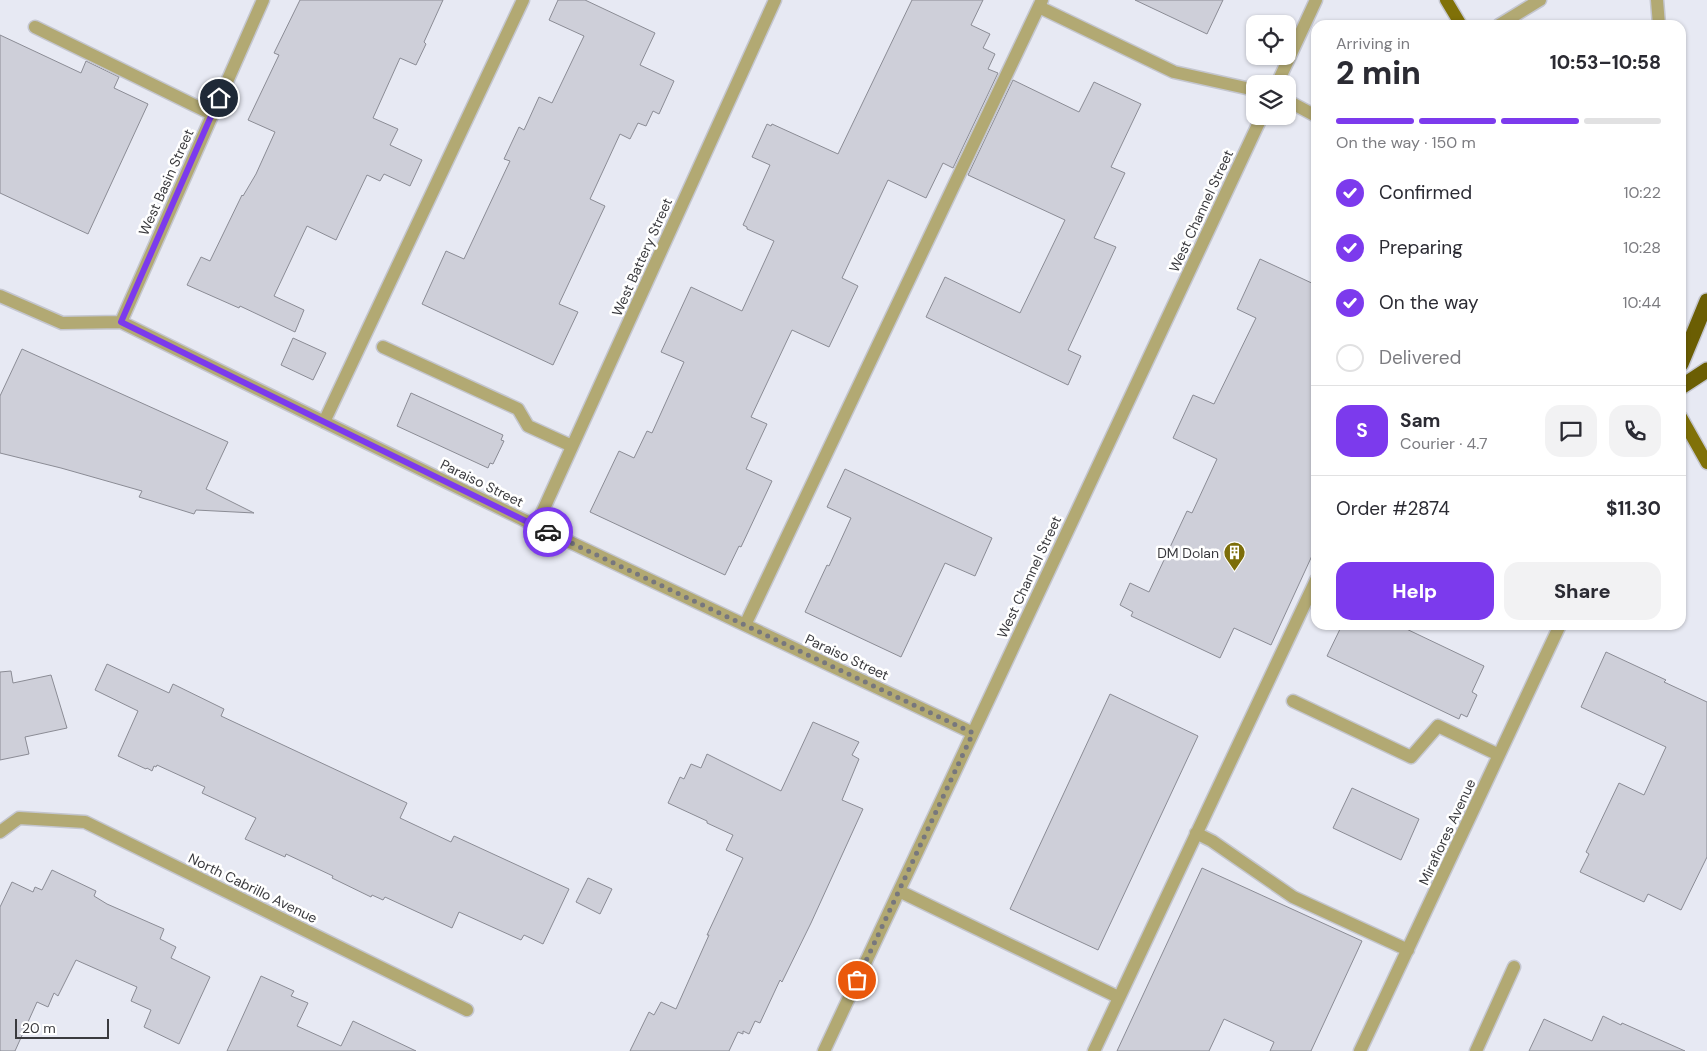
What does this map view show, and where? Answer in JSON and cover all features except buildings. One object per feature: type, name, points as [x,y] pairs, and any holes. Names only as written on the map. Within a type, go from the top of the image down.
[{"type":"highway","points":[[1686,352],[1707,301]]},
{"type":"highway","points":[[1686,384],[1707,370]]},
{"type":"main road","points":[[1446,0],[1458,20]]},
{"type":"main road","points":[[1686,426],[1707,463]]},
{"type":"street","name":"West Basin Street","points":[[121,322],[263,0]]},
{"type":"street","points":[[324,422],[523,0]]},
{"type":"street","name":"West Battery Street","points":[[536,526],[775,0]]},
{"type":"street","points":[[1281,75],[1316,0]]},
{"type":"street","points":[[1507,20],[1540,0]]},
{"type":"street","points":[[1657,0],[1659,20]]},
{"type":"street","points":[[745,625],[1040,4],[1174,72],[1246,88]]},
{"type":"street","points":[[35,27],[212,114]]},
{"type":"street","points":[[1296,105],[1311,113]]},
{"type":"street","name":"West Channel Street","points":[[824,1051],[1258,125]]},
{"type":"street","name":"Paraiso Street","points":[[0,296],[62,323],[121,322],[536,526],[973,733]]},
{"type":"street","points":[[383,347],[518,409],[528,426],[572,446]]},
{"type":"street","points":[[1094,1051],[1311,591]]},
{"type":"street","name":"Miraflores Avenue","points":[[1360,1051],[1558,630]]},
{"type":"street","points":[[1293,701],[1412,757],[1438,726],[1499,755]]},
{"type":"street","name":"North Cabrillo Avenue","points":[[0,832],[19,818],[85,822],[467,1010]]},
{"type":"street","points":[[1196,833],[1212,841],[1293,897],[1408,950]]},
{"type":"street","points":[[899,891],[1118,998]]},
{"type":"street","points":[[1476,1051],[1514,967]]},
{"type":"way so far","points":[[548,532],[973,733],[857,980]]},
{"type":"place","name":"DM Dolan","points":[[1235,572]]},
{"type":"route","points":[[219,98],[121,322],[548,532]]}]
